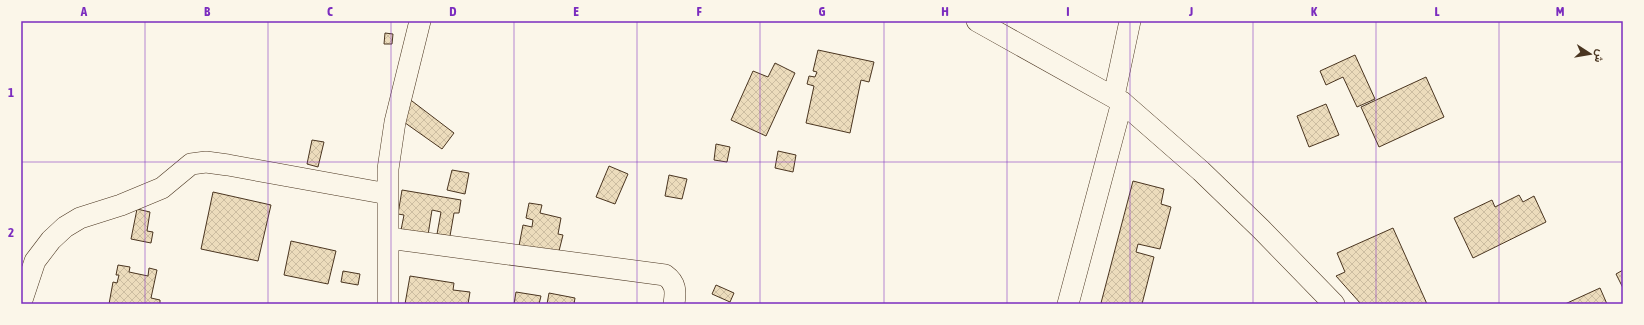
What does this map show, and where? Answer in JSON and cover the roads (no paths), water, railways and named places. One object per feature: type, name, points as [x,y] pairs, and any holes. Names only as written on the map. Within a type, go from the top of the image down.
[{"type":"street","points":[[388,304],[388,169],[395,122],[420,21]]},
{"type":"street","points":[[977,21],[1118,99],[1201,171],[1334,304]]},
{"type":"street","points":[[1068,304],[1118,99],[1130,21]]},
{"type":"street","points":[[21,303],[35,261],[51,240],[65,227],[80,218],[121,205],[162,188],[191,164],[206,162],[228,165],[388,194]]},
{"type":"street","points":[[388,238],[665,275],[672,281],[676,290],[674,304]]}]
